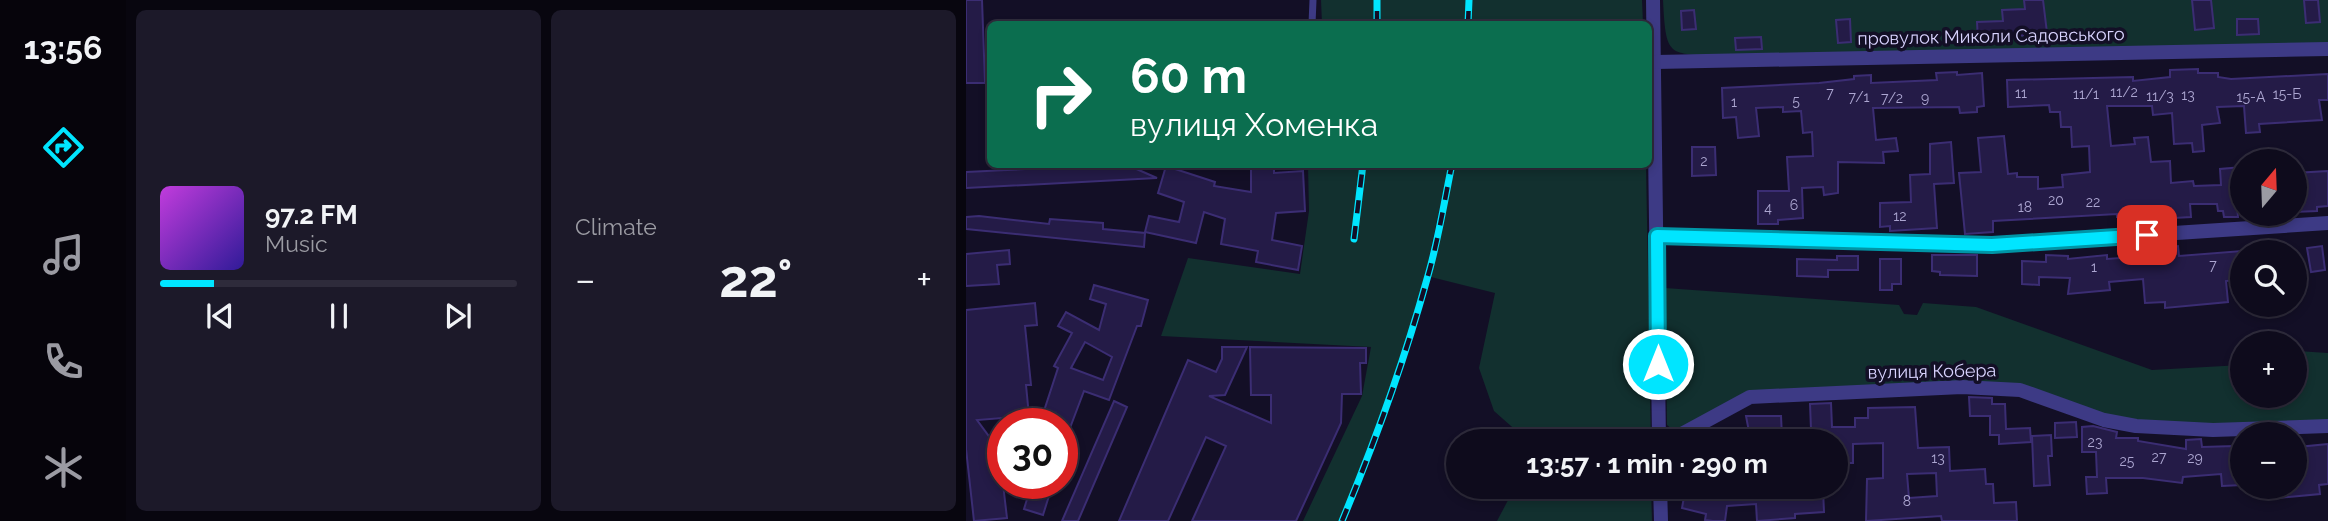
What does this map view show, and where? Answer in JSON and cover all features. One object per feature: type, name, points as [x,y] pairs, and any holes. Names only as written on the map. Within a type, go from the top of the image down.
[{"type":"street","points":[[1653,0],[1656,62],[1659,429]]},
{"type":"street","name":"провулок Миколи Садовського","points":[[1656,62],[2328,49]]},
{"type":"street","points":[[1657,236],[1992,245],[2328,223]]},
{"type":"street","name":"вулиця Кобера","points":[[1691,429],[1750,397],[1962,387],[2020,390],[2104,420],[2136,426],[2213,430],[2328,426]]},
{"type":"street","points":[[1660,499],[1661,521]]},
{"type":"lane","points":[[1312,21],[1313,0]]},
{"type":"green space","points":[[1321,0],[1467,0],[1466,21],[1322,21]]},
{"type":"green space","points":[[1471,0],[1642,0],[1643,21],[1471,21]]},
{"type":"green space","points":[[1663,0],[2328,0],[2328,45],[1727,57],[1693,55],[1674,50],[1669,44]]},
{"type":"green space","points":[[1308,168],[1448,168],[1425,276],[1400,363],[1340,521],[1303,521],[1362,396],[1371,347],[1161,336],[1188,258],[1300,274],[1309,211]]},
{"type":"green space","points":[[1454,168],[1646,168],[1651,429],[1514,429],[1494,411],[1479,368],[1495,293],[1431,277]]},
{"type":"green space","points":[[1665,288],[1899,305],[1904,314],[1917,315],[1923,303],[1976,307],[2152,370],[2230,366],[2230,408],[2307,408],[2307,352],[2328,353],[2328,421],[2230,422],[2230,424],[2212,425],[2137,422],[2106,416],[2022,385],[1748,393],[1684,429],[1672,429],[1667,425]]},
{"type":"green space","points":[[1509,499],[1651,499],[1652,521],[1497,521]]},
{"type":"building","points":[[966,0],[982,0],[985,83],[966,83]]},
{"type":"building","points":[[2024,0],[2043,0],[2048,41],[2029,43],[2028,35],[1978,40],[1977,22],[2003,21],[2002,10],[2025,9]]},
{"type":"building","points":[[2192,0],[2211,0],[2214,28],[2195,30]]},
{"type":"building","points":[[2304,0],[2318,0],[2320,22],[2306,23]]},
{"type":"building","points":[[1694,10],[1696,29],[1682,30],[1681,11]]},
{"type":"building","points":[[1850,19],[1851,42],[1838,43],[1836,20]]},
{"type":"building","points":[[2237,19],[2258,19],[2259,34],[2237,35]]},
{"type":"building","points":[[1761,37],[1762,49],[1736,50],[1735,38]]},
{"type":"building","points":[[2198,69],[2198,73],[2218,73],[2218,77],[2231,79],[2328,74],[2328,100],[2319,100],[2322,120],[2259,124],[2260,132],[2246,133],[2244,106],[2217,107],[2220,123],[2202,125],[2204,151],[2193,152],[2192,143],[2174,144],[2172,113],[2153,115],[2152,106],[2107,106],[2111,146],[2135,144],[2134,138],[2148,137],[2151,162],[2170,161],[2171,183],[2193,181],[2194,186],[2221,185],[2220,169],[2230,168],[2230,217],[2224,217],[2223,211],[2218,211],[2217,204],[2190,204],[2191,217],[2174,218],[2174,214],[2117,217],[2117,214],[1993,221],[1993,232],[1965,234],[1959,173],[1981,172],[1978,138],[2004,136],[2008,174],[2038,177],[2038,189],[2063,187],[2062,175],[2090,172],[2089,146],[2072,147],[2071,127],[2061,127],[2060,112],[2050,112],[2049,105],[2008,107],[2007,80],[2133,77],[2133,81],[2170,77],[2170,70]]},
{"type":"building","points":[[1957,72],[1957,75],[1982,73],[1984,106],[1977,107],[1977,112],[1960,113],[1959,107],[1873,108],[1876,140],[1896,138],[1898,151],[1883,152],[1884,163],[1838,162],[1838,193],[1824,195],[1823,187],[1802,188],[1803,218],[1778,220],[1778,224],[1758,224],[1758,191],[1789,191],[1787,157],[1813,156],[1812,132],[1803,133],[1801,111],[1783,112],[1783,107],[1756,108],[1759,136],[1738,138],[1736,117],[1723,118],[1722,88],[1819,83],[1871,75],[1871,83],[1937,80],[1936,73]]},
{"type":"building","points":[[1951,142],[1954,183],[1934,184],[1937,228],[1890,231],[1890,226],[1880,227],[1880,203],[1911,202],[1910,175],[1930,174],[1930,144]]},
{"type":"building","points":[[1692,147],[1715,147],[1716,175],[1692,176]]},
{"type":"building","points":[[1046,168],[1134,168],[1157,178],[966,188],[966,172]]},
{"type":"building","points":[[1165,168],[1215,182],[1214,186],[1251,192],[1251,168],[1274,168],[1274,173],[1303,171],[1305,211],[1276,213],[1272,240],[1302,246],[1298,270],[1256,262],[1258,251],[1221,244],[1225,219],[1204,212],[1196,243],[1145,232],[1149,216],[1179,222],[1184,202],[1158,193]]},
{"type":"building","points":[[2328,171],[2328,206],[2317,207],[2317,211],[2307,211],[2307,172]]},
{"type":"building","points":[[966,217],[1049,224],[1050,219],[1103,223],[1103,229],[1145,233],[1144,247],[966,229]]},
{"type":"building","points":[[2178,246],[2179,256],[2230,252],[2230,280],[2226,281],[2228,302],[2165,308],[2165,302],[2145,303],[2143,279],[2109,282],[2110,290],[2068,294],[2070,278],[2039,277],[2039,285],[2022,284],[2022,261],[2046,262],[2046,255],[2068,256],[2068,259],[2107,255],[2107,259],[2161,255],[2161,248]]},
{"type":"building","points":[[2322,246],[2325,270],[2311,272],[2307,248]]},
{"type":"building","points":[[1009,250],[1010,264],[997,265],[999,284],[966,286],[966,254]]},
{"type":"building","points":[[1932,255],[1977,255],[1977,276],[1940,275],[1940,272],[1932,271]]},
{"type":"building","points":[[1837,256],[1858,256],[1858,270],[1828,270],[1828,277],[1797,276],[1797,259],[1837,260]]},
{"type":"building","points":[[1880,259],[1901,259],[1901,284],[1892,284],[1892,290],[1880,290]]},
{"type":"building","points":[[1094,285],[1148,300],[1141,326],[1137,326],[1109,400],[1084,391],[1078,408],[1045,408],[1058,368],[1054,366],[1072,333],[1058,326],[1066,312],[1099,330],[1106,304],[1090,299]],"holes":[[[1085,342],[1112,357],[1103,380],[1071,368]]]},
{"type":"building","points":[[1035,303],[1037,325],[1025,326],[1031,385],[1026,385],[1028,408],[987,408],[987,419],[977,420],[987,434],[987,499],[1005,499],[1007,518],[974,521],[966,449],[966,310]]},
{"type":"building","points":[[1222,347],[1247,347],[1225,395],[1209,396],[1271,423],[1271,395],[1251,395],[1250,347],[1366,348],[1366,363],[1360,363],[1361,394],[1342,394],[1341,423],[1296,521],[1192,521],[1226,446],[1206,437],[1168,521],[1119,521],[1188,360],[1216,372],[1222,359]]},
{"type":"building","points":[[1969,397],[1992,398],[1992,404],[2005,404],[2006,429],[2030,428],[2031,442],[1999,444],[1999,435],[1990,435],[1990,416],[1970,416]]},
{"type":"building","points":[[1114,401],[1127,407],[1078,521],[1062,521],[1072,499],[1078,499],[1078,484]]},
{"type":"building","points":[[1831,403],[1832,427],[1855,427],[1855,418],[1868,418],[1868,408],[1915,407],[1918,448],[1949,447],[1950,471],[1985,469],[1986,484],[1993,484],[1994,503],[2016,502],[2017,521],[1942,521],[1941,516],[1866,521],[1867,479],[1883,478],[1883,443],[1853,444],[1853,463],[1848,463],[1848,429],[1811,429],[1810,404]],"holes":[[[1936,473],[1937,496],[1909,498],[1907,474]]]},
{"type":"building","points":[[1746,416],[1781,416],[1782,429],[1748,429]]},
{"type":"building","points":[[2076,422],[2077,437],[2055,438],[2055,423]]},
{"type":"building","points":[[2093,426],[2117,432],[2116,438],[2138,438],[2138,441],[2186,449],[2186,440],[2201,439],[2202,447],[2230,446],[2230,486],[2222,486],[2221,474],[2183,477],[2182,483],[2143,478],[2106,478],[2107,493],[2087,494],[2086,477],[2097,477],[2096,452],[2082,452],[2082,427]]},
{"type":"building","points":[[2051,435],[2052,456],[2048,456],[2050,485],[2034,486],[2032,436]]},
{"type":"building","points":[[2328,444],[2328,484],[2319,485],[2320,494],[2307,495],[2307,446]]},
{"type":"building","points":[[1027,499],[1048,499],[1043,515],[1024,509]]},
{"type":"building","points":[[1684,499],[1823,499],[1824,512],[1757,521],[1756,504],[1727,506],[1725,521],[1713,521],[1705,520],[1706,514],[1682,508]]},
{"type":"railway","points":[[1377,0],[1377,21]]},
{"type":"railway","points":[[1468,21],[1469,0]]},
{"type":"railway","points":[[1354,239],[1363,168]]},
{"type":"railway","points":[[1342,521],[1409,341],[1434,251],[1451,168]]},
{"type":"route","points":[[1658,364],[1657,236],[1992,245],[2147,235]]}]
